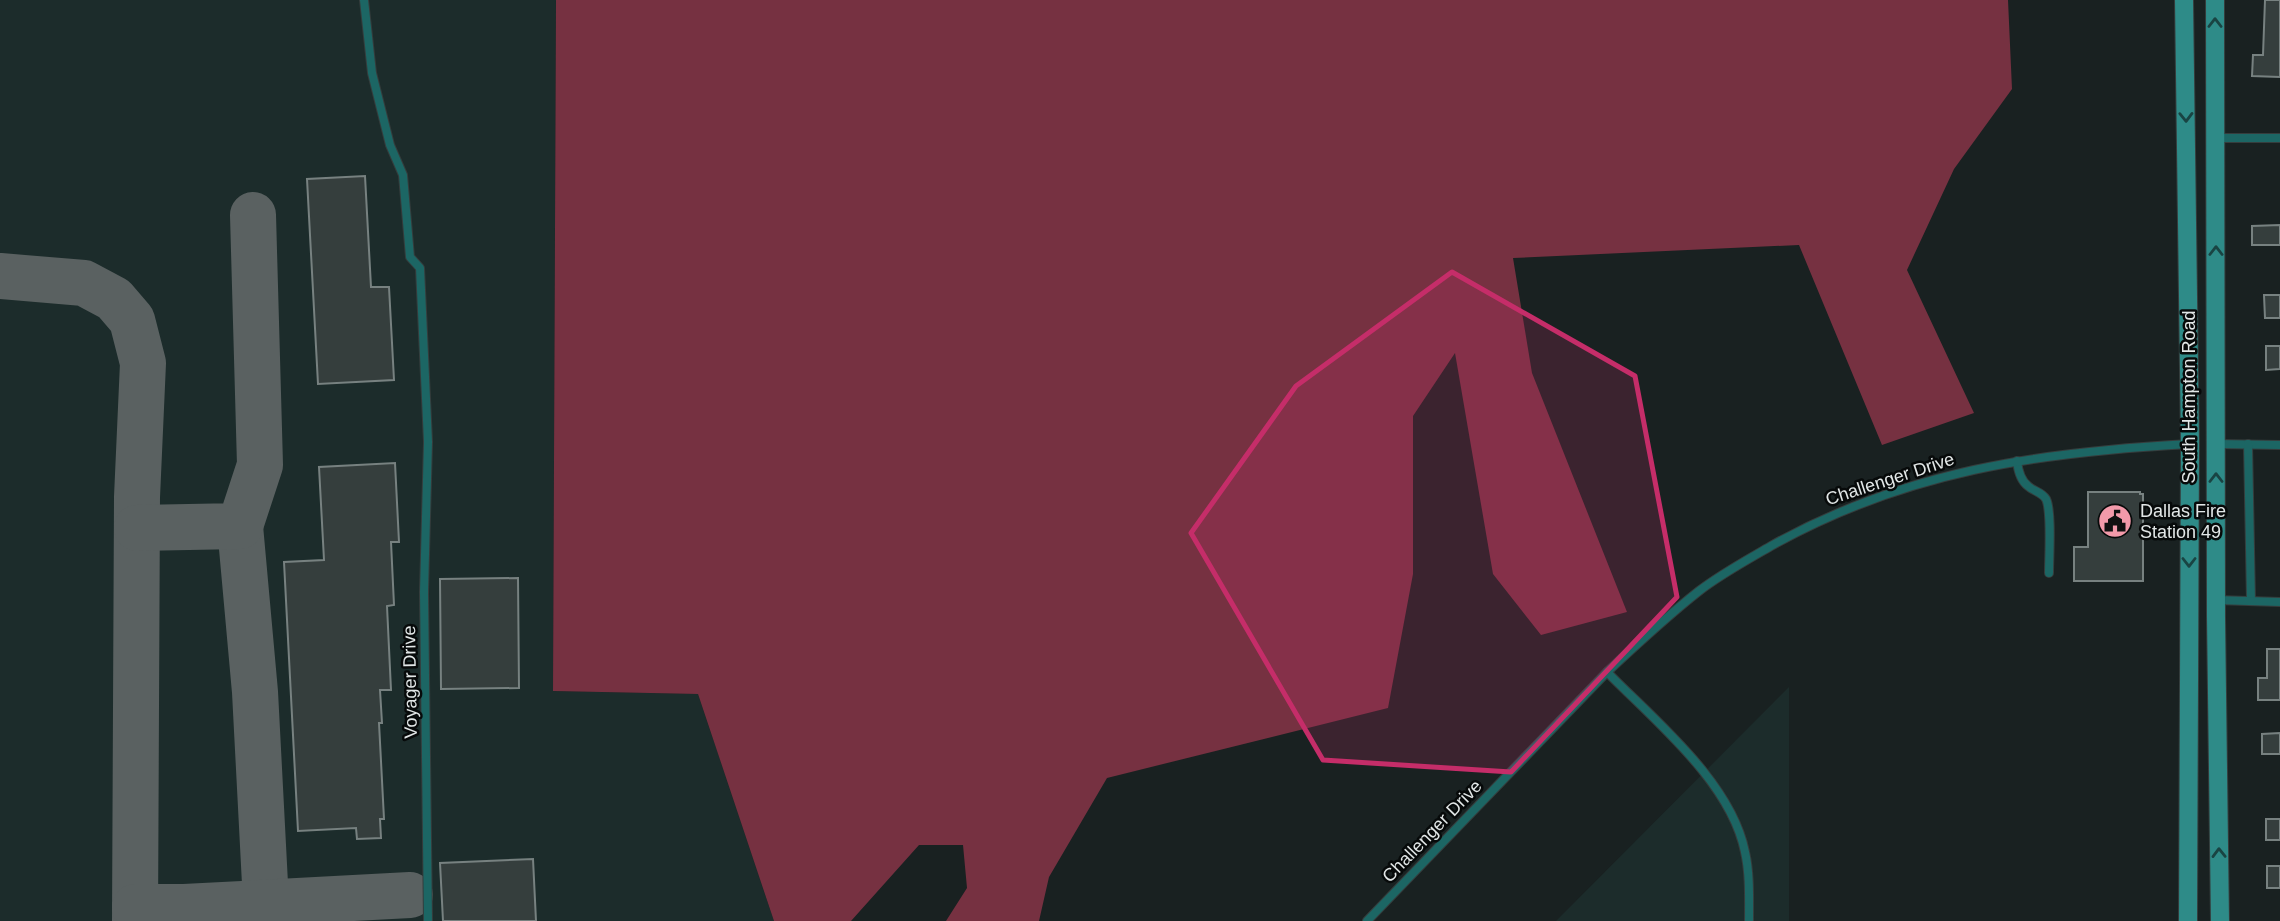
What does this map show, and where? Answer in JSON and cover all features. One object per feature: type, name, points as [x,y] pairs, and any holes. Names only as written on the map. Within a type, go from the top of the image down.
[{"type":"main road","name":"South Hampton Road","points":[[2184,0],[2190,444],[2188,921]]},
{"type":"main road","name":"South Hampton Road","points":[[2215,0],[2216,600],[2220,921]]},
{"type":"main road","points":[[2190,444],[2216,444]]},
{"type":"lane","name":"Voyager Drive","points":[[364,0],[372,73],[390,145],[402,175],[410,257],[420,268],[428,442],[424,592],[428,921]]},
{"type":"lane","points":[[2215,138],[2280,138]]},
{"type":"lane","name":"Challenger Drive","points":[[1367,921],[1607,672],[1700,590],[1740,564],[1824,518],[1916,483],[1978,467],[2089,450],[2190,444]]},
{"type":"lane","points":[[2216,444],[2280,445]]},
{"type":"lane","points":[[2248,444],[2250,601]]},
{"type":"lane","points":[[2017,461],[2019,472],[2027,486],[2046,499],[2049,573]]},
{"type":"lane","points":[[2216,600],[2280,602]]},
{"type":"lane","points":[[1607,672],[1706,772],[1730,812],[1745,851],[1749,921]]},
{"type":"highlighted area","points":[[1452,272],[1635,376],[1677,597],[1511,772],[1323,760],[1191,533],[1296,386]]},
{"type":"shaded area","points":[[0,0],[556,0],[553,691],[698,694],[774,921],[0,921]]},
{"type":"shaded area","points":[[556,0],[2008,0],[2012,89],[1954,169],[1907,270],[1974,413],[1882,445],[1799,245],[1513,258],[1532,373],[1627,612],[1541,635],[1493,574],[1455,353],[1413,416],[1413,574],[1388,708],[1107,778],[1049,877],[1039,921],[946,921],[967,888],[963,845],[919,845],[851,921],[774,921],[698,694],[553,691]]},
{"type":"shaded area","points":[[1789,687],[1789,921],[1556,921]]},
{"type":"building","points":[[2265,0],[2280,0],[2280,77],[2252,76],[2253,55],[2263,55]]},
{"type":"building","points":[[365,176],[371,287],[389,287],[394,380],[318,384],[307,179]]},
{"type":"building","points":[[2280,225],[2280,245],[2252,245],[2252,226]]},
{"type":"building","points":[[2264,295],[2280,295],[2280,318],[2265,318]]},
{"type":"building","points":[[2266,346],[2280,346],[2280,369],[2266,370]]},
{"type":"building","points":[[395,463],[399,542],[391,542],[394,605],[387,606],[391,690],[380,690],[384,819],[380,819],[381,838],[357,839],[356,828],[298,831],[284,562],[324,560],[319,467]]},
{"type":"building","name":"Dallas Fire Station 49","points":[[2088,492],[2143,494],[2143,581],[2074,581],[2074,547],[2088,547]]},
{"type":"building","points":[[518,578],[519,688],[441,689],[440,579]]},
{"type":"building","points":[[2267,649],[2280,649],[2280,700],[2258,700],[2258,678],[2267,678]]},
{"type":"building","points":[[2280,733],[2280,754],[2262,754],[2262,734]]},
{"type":"building","points":[[2266,819],[2280,819],[2280,840],[2266,840]]},
{"type":"building","points":[[533,859],[536,921],[443,921],[440,863]]},
{"type":"building","points":[[2267,866],[2280,866],[2280,888],[2267,888]]},
{"type":"taxiway","points":[[137,528],[240,526],[260,465],[253,215]]},
{"type":"taxiway","points":[[0,276],[84,283],[114,299],[132,320],[143,363],[137,497],[135,921]]},
{"type":"taxiway","points":[[240,526],[255,692],[266,903]]},
{"type":"taxiway","points":[[135,907],[184,907],[410,895]]},
{"type":"place","name":"Dallas Fire Station 49","points":[[2115,521]]}]
